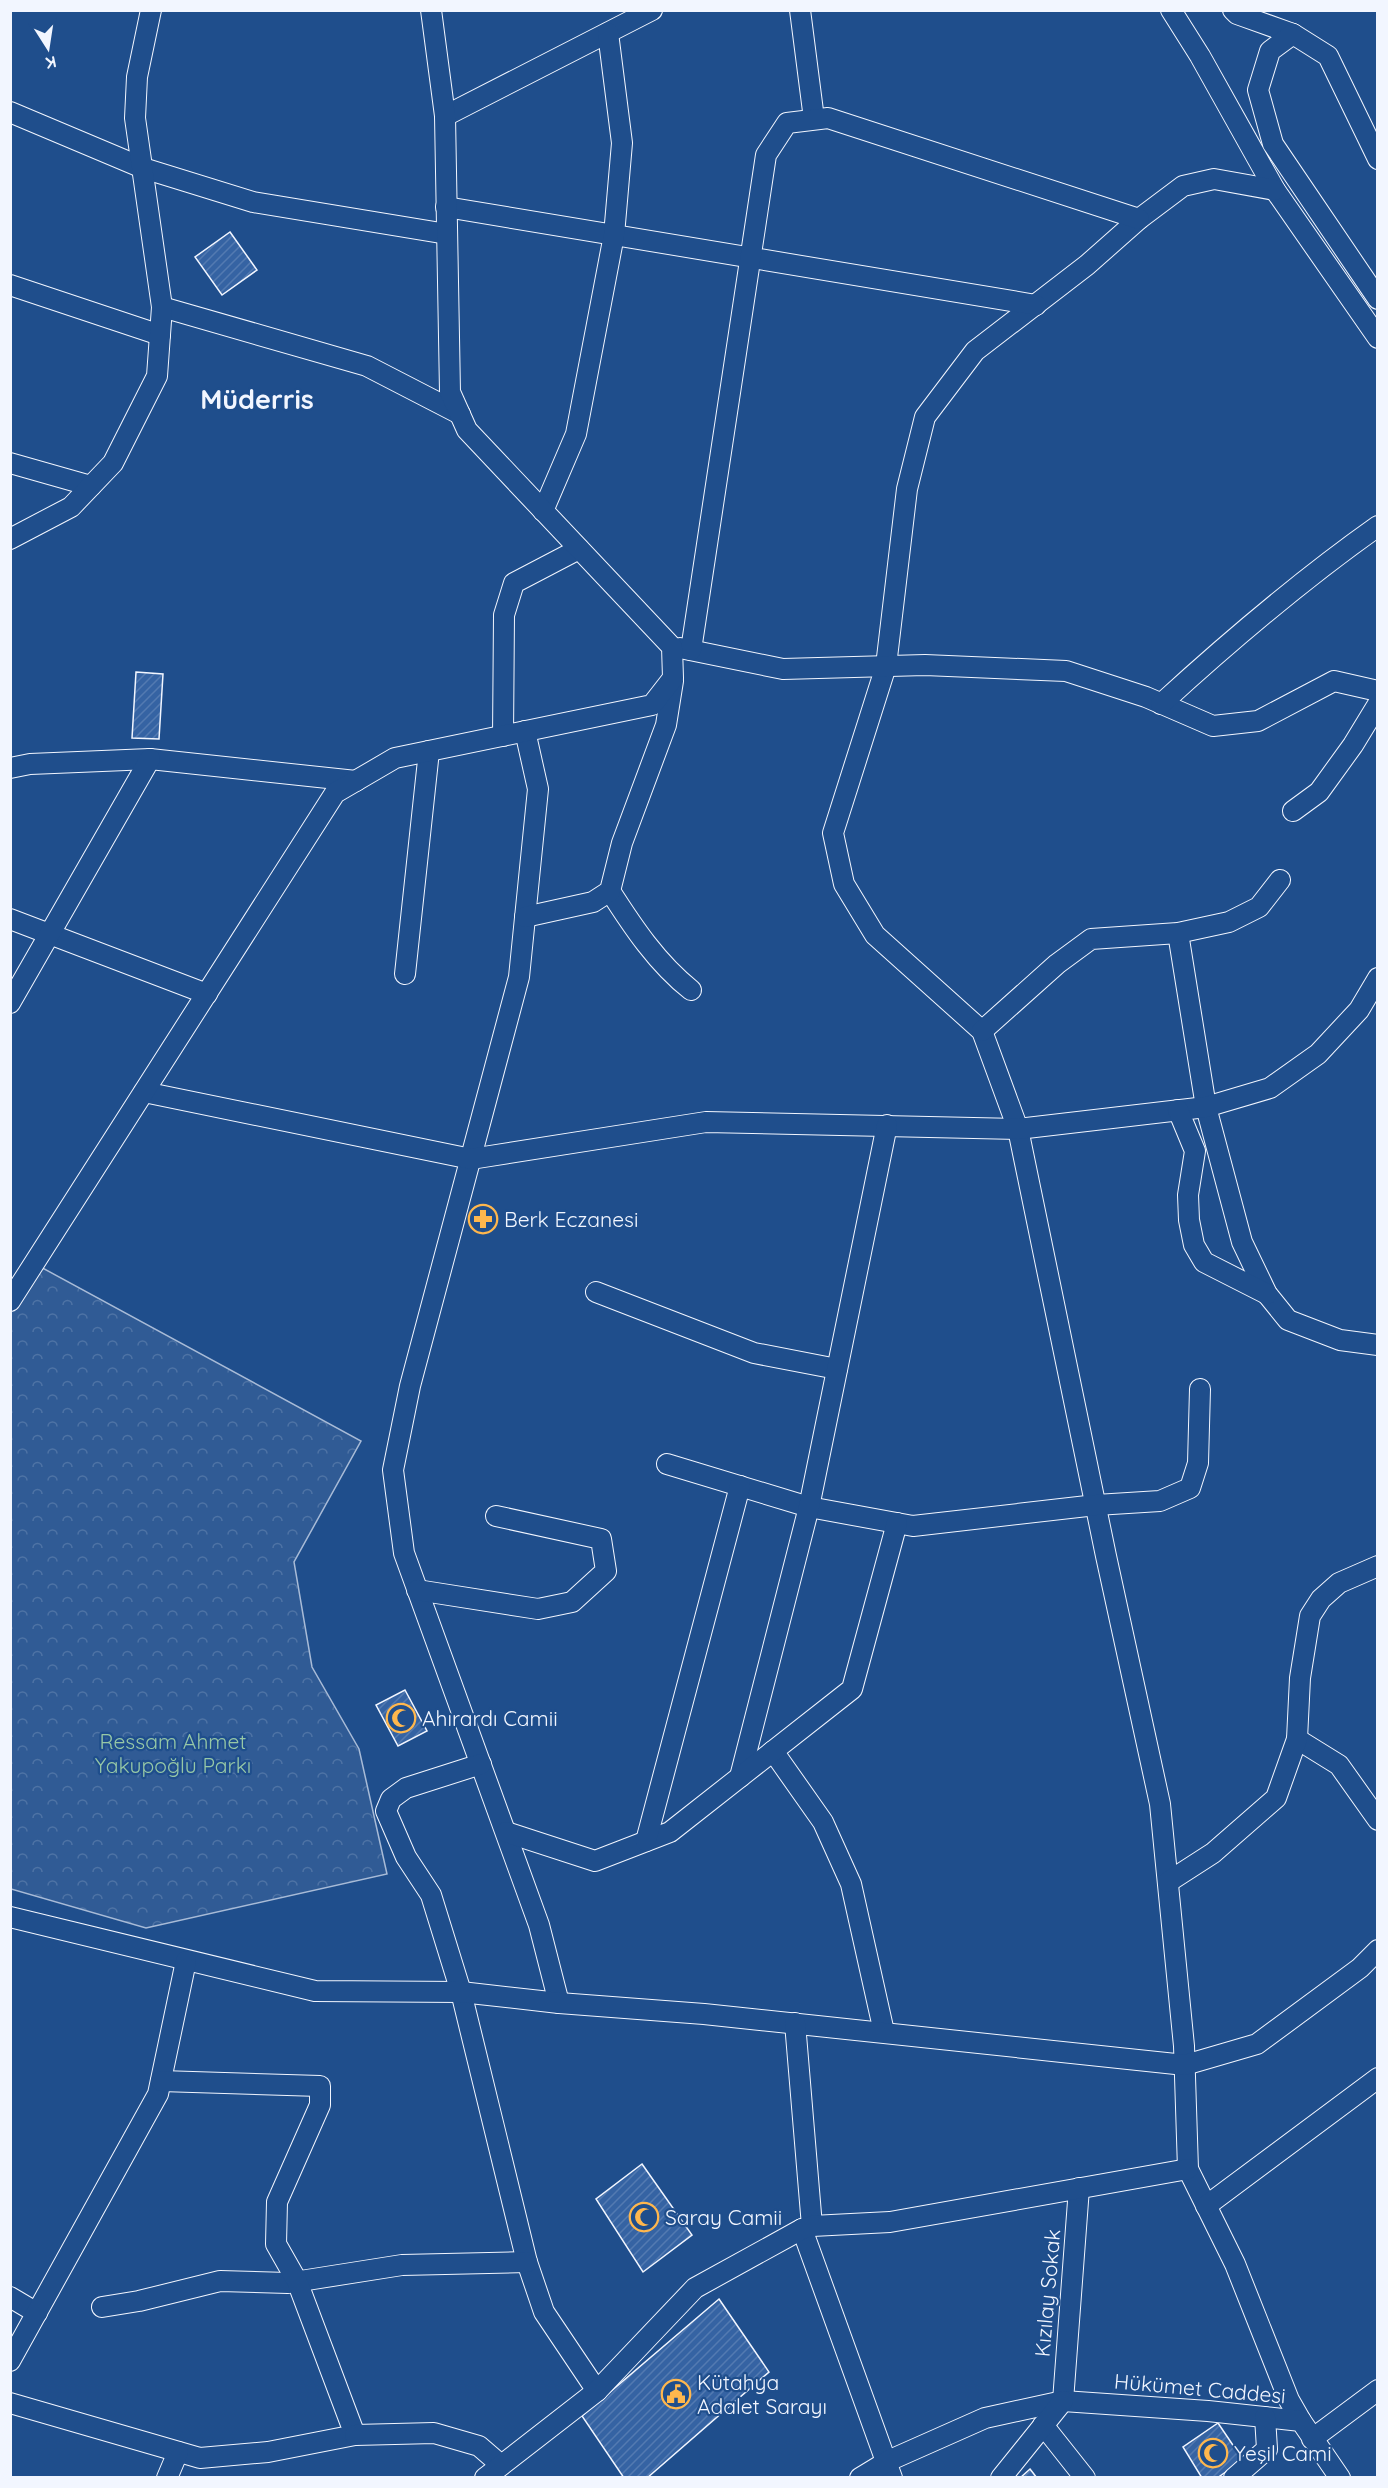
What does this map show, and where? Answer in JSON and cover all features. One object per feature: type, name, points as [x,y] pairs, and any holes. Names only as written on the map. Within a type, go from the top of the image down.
[{"type":"street","points":[[10,539],[71,507],[112,463],[157,376],[162,307],[135,118],[137,77],[152,10]]},
{"type":"street","points":[[431,10],[445,116],[450,392],[467,430],[672,646],[783,669],[926,665],[1066,671],[1161,704],[1213,726],[1258,721],[1334,681],[1377,691]]},
{"type":"street","points":[[445,116],[652,10]]},
{"type":"street","points":[[800,10],[814,119]]},
{"type":"street","points":[[1171,10],[1200,56],[1275,190],[1377,338]]},
{"type":"street","points":[[1233,10],[1237,14],[1293,34],[1328,56],[1377,159]]},
{"type":"street","points":[[543,511],[576,434],[614,235],[622,143],[608,33]]},
{"type":"street","points":[[1293,34],[1270,51],[1258,90],[1272,144],[1377,299]]},
{"type":"street","points":[[10,112],[143,168],[253,202],[447,234]]},
{"type":"street","points":[[691,650],[766,155],[787,123],[828,118],[1139,219]]},
{"type":"street","points":[[1275,190],[1214,179],[1183,186],[1139,219],[1087,265],[975,351],[925,417],[908,489],[886,666],[833,833],[844,884],[875,935],[982,1031],[1018,1129],[1160,1804],[1185,2065],[1188,2169],[1235,2264],[1289,2400],[1301,2421]]},
{"type":"street","points":[[447,207],[1036,305]]},
{"type":"street","points":[[10,285],[160,335]]},
{"type":"street","points":[[162,307],[367,366],[460,414]]},
{"type":"street","points":[[10,463],[91,486]]},
{"type":"street","points":[[1161,704],[1232,639],[1302,580],[1377,526]]},
{"type":"street","points":[[503,736],[504,615],[514,583],[579,549]]},
{"type":"street","points":[[525,917],[593,903],[610,891],[622,843],[666,725],[673,678],[672,646]]},
{"type":"street","points":[[12,1296],[335,793],[395,758],[652,705],[673,678]]},
{"type":"street","points":[[1293,812],[1319,792],[1353,745],[1377,704]]},
{"type":"street","points":[[525,731],[538,789],[519,977],[410,1386],[393,1470],[404,1553],[539,1924],[558,2003]]},
{"type":"street","points":[[405,974],[429,751]]},
{"type":"street","points":[[10,768],[30,764],[150,759],[356,781]]},
{"type":"street","points":[[10,1003],[150,759]]},
{"type":"street","points":[[982,1031],[1057,964],[1091,939],[1178,933],[1228,922],[1259,907],[1280,880]]},
{"type":"street","points":[[610,891],[635,930],[673,976],[691,990]]},
{"type":"street","points":[[10,919],[207,994]]},
{"type":"street","points":[[1178,933],[1206,1107],[1242,1242],[1267,1294],[1288,1320],[1340,1340],[1377,1345]]},
{"type":"street","points":[[144,1092],[471,1159],[706,1122],[1018,1129],[1206,1107],[1270,1088],[1318,1054],[1359,1010],[1377,978]]},
{"type":"street","points":[[1178,1110],[1195,1151],[1188,1196],[1189,1220],[1194,1245],[1204,1262],[1267,1294]]},
{"type":"street","points":[[740,1777],[809,1507],[887,1125]]},
{"type":"street","points":[[596,1292],[754,1353],[837,1369]]},
{"type":"street","points":[[667,1464],[809,1507],[913,1526],[1096,1505],[1160,1501],[1190,1488],[1198,1463],[1200,1389]]},
{"type":"street","points":[[646,1841],[740,1486]]},
{"type":"street","points":[[417,1590],[538,1609],[572,1602],[606,1571],[601,1539],[496,1516]]},
{"type":"street","points":[[506,1832],[595,1861],[670,1832],[852,1689],[897,1523]]},
{"type":"street","points":[[1168,1882],[1213,1853],[1276,1798],[1297,1739],[1300,1678],[1310,1616],[1321,1599],[1339,1583],[1377,1566]]},
{"type":"street","points":[[1297,1739],[1339,1765],[1377,1820]]},
{"type":"street","points":[[773,1751],[823,1822],[851,1884],[884,2032]]},
{"type":"street","points":[[481,1764],[406,1788],[391,1799],[386,1811],[406,1857],[431,1895],[461,1992],[527,2262],[544,2312],[597,2391]]},
{"type":"street","points":[[10,1917],[186,1961],[315,1990],[461,1992],[558,2003],[795,2023],[1185,2065],[1257,2044],[1360,1968],[1377,1950]]},
{"type":"street","points":[[10,2361],[158,2094],[186,1961]]},
{"type":"street","points":[[795,2023],[807,2228],[890,2470]]},
{"type":"street","points":[[1206,2206],[1377,2078]]},
{"type":"street","points":[[161,2081],[320,2086],[320,2105],[277,2202],[276,2244],[297,2281],[355,2435]]},
{"type":"street","points":[[485,2478],[597,2391],[695,2288],[807,2228],[890,2222],[1188,2169]]},
{"type":"street","name":"Kızılay Sokak","points":[[1062,2401],[1079,2188]]},
{"type":"street","points":[[102,2307],[139,2301],[220,2281],[297,2281],[402,2265],[527,2262]]},
{"type":"street","points":[[10,2297],[37,2313]]},
{"type":"street","points":[[1312,2439],[1377,2390]]},
{"type":"street","points":[[1000,2478],[1062,2401]]},
{"type":"street","name":"Hükümet Caddesi","points":[[860,2478],[890,2470],[985,2418],[1062,2401],[1301,2421],[1340,2478]]},
{"type":"street","points":[[10,2403],[200,2458],[267,2452],[355,2435],[434,2433],[479,2446],[501,2465]]},
{"type":"street","points":[[1234,2476],[1267,2449],[1265,2417]]},
{"type":"street","points":[[1043,2425],[1085,2478]]},
{"type":"street","points":[[167,2478],[178,2452]]},
{"type":"green space","name":"Ressam Ahmet Yakupoğlu Parkı","points":[[37,1265],[361,1441],[294,1562],[312,1667],[359,1749],[387,1874],[146,1928],[11,1889],[10,1313]]},
{"type":"building","points":[[230,232],[257,270],[222,295],[195,257]]},
{"type":"building","points":[[136,672],[163,674],[159,739],[132,738]]},
{"type":"building","name":"Ahırardı Camii","points":[[405,1690],[427,1731],[398,1746],[376,1705]]},
{"type":"building","name":"Saray Camii","points":[[642,2164],[692,2235],[643,2272],[596,2199]]},
{"type":"building","name":"Kütahya Adalet Sarayı","points":[[719,2299],[769,2372],[647,2478],[624,2478],[582,2416]]},
{"type":"building","name":"Yeşil Cami","points":[[1218,2423],[1243,2460],[1217,2478],[1202,2478],[1183,2447]]},
{"type":"building","points":[[1030,2469],[1037,2478],[1020,2478]]},
{"type":"place","name":"Berk Eczanesi","points":[[483,1219]]},
{"type":"place","name":"Ahırardı Camii","points":[[401,1718]]},
{"type":"place","name":"Saray Camii","points":[[644,2217]]},
{"type":"place","name":"Kütahya Adalet Sarayı","points":[[676,2394]]},
{"type":"place","name":"Yeşil Cami","points":[[1213,2453]]},
{"type":"district","name":"Müderris","points":[[257,399]]}]
